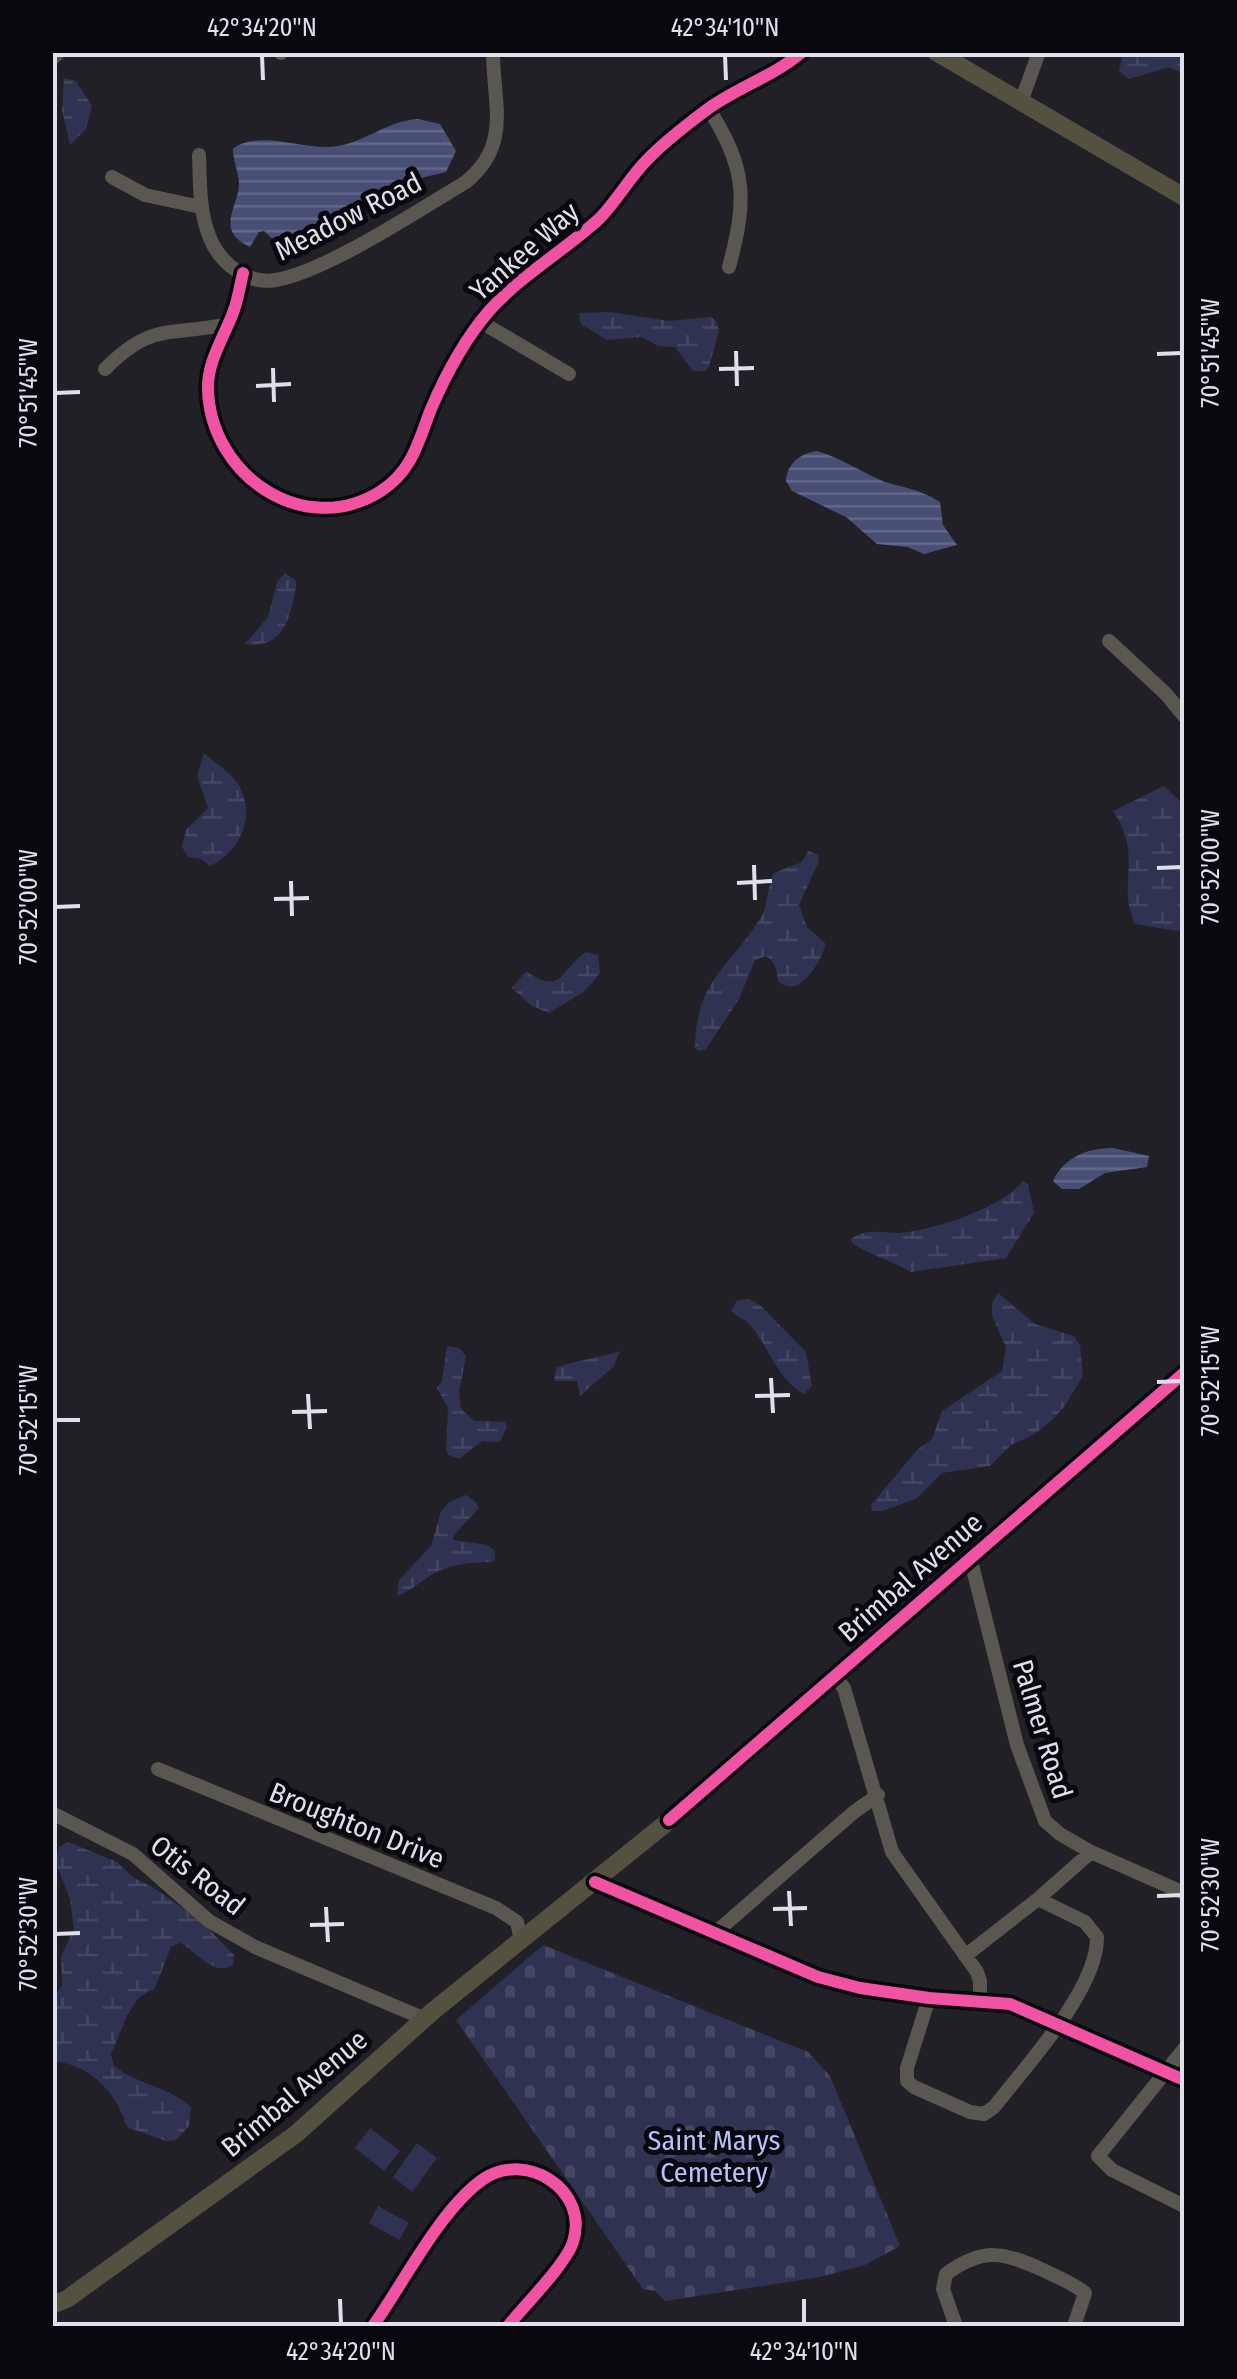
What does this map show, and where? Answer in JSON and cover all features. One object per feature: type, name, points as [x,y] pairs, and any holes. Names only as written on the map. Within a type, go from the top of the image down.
[{"type":"main road","points":[[936,52],[1184,196]]},
{"type":"main road","name":"Brimbal Avenue","points":[[52,2318],[60,2302],[296,2134],[426,2019],[595,1882],[1184,1373]]},
{"type":"street","name":"Meadow Road","points":[[199,154],[201,207],[209,237],[220,256],[242,274],[273,281],[328,260],[480,171],[497,139],[493,52]]},
{"type":"street","name":"Yankee Way","points":[[242,274],[212,362],[208,389],[214,422],[224,446],[240,470],[278,500],[301,506],[345,504],[380,492],[411,463],[449,370],[506,293],[593,224],[646,160],[708,108],[786,66],[802,52]]},
{"type":"street","points":[[1021,102],[1039,52]]},
{"type":"street","points":[[708,108],[730,146],[738,174],[742,218],[729,266]]},
{"type":"street","points":[[112,177],[145,196],[201,207]]},
{"type":"street","points":[[481,322],[568,374]]},
{"type":"street","points":[[104,369],[126,348],[158,332],[195,332],[228,324]]},
{"type":"street","points":[[1109,641],[1184,716]]},
{"type":"street","name":"Palmer Road","points":[[970,1557],[1017,1746],[1045,1821],[1091,1852],[1184,1893]]},
{"type":"street","points":[[834,1676],[844,1688],[892,1852],[979,1978],[980,2000]]},
{"type":"street","name":"Broughton Drive","points":[[158,1768],[496,1908],[517,1922],[521,1940]]},
{"type":"street","points":[[715,1933],[854,1812],[878,1796]]},
{"type":"street","name":"Otis Road","points":[[52,1813],[132,1854],[209,1921],[255,1947],[426,2019]]},
{"type":"street","points":[[965,1956],[1091,1852]]},
{"type":"street","points":[[595,1882],[838,1984],[929,1998],[1010,2004],[1184,2080]]},
{"type":"street","points":[[929,1998],[906,2078],[914,2087],[984,2114],[994,2107],[1060,2024],[1096,1950],[1097,1937],[1085,1922],[1038,1898]]},
{"type":"street","points":[[1184,2049],[1098,2156],[1112,2170],[1184,2206]]},
{"type":"street","points":[[374,2326],[450,2214],[484,2178],[501,2171],[538,2171],[569,2196],[575,2219],[571,2248],[508,2326]]},
{"type":"street","points":[[956,2326],[943,2289],[946,2274],[982,2256],[999,2253],[1086,2293],[1074,2326]]},
{"type":"green space","points":[[1123,53],[1184,53],[1184,74],[1169,67],[1129,79],[1119,71]]},
{"type":"green space","points":[[64,78],[76,81],[92,106],[86,129],[70,145],[62,110]]},
{"type":"green space","points":[[610,312],[669,321],[711,317],[719,331],[709,367],[693,371],[675,347],[658,346],[642,337],[607,340],[581,324],[579,313]]},
{"type":"green space","points":[[285,573],[296,581],[296,586],[283,629],[268,642],[245,644],[268,617],[277,582]]},
{"type":"green space","points":[[204,753],[242,790],[246,815],[239,840],[210,866],[201,859],[188,857],[182,847],[186,830],[208,808],[197,776]]},
{"type":"green space","points":[[1164,786],[1184,805],[1184,932],[1135,924],[1128,896],[1127,842],[1113,811]]},
{"type":"green space","points":[[808,851],[818,855],[819,861],[799,905],[807,927],[825,943],[819,961],[805,979],[791,987],[778,982],[769,958],[755,960],[739,999],[706,1049],[699,1051],[695,1048],[697,1025],[708,990],[761,917],[774,873],[802,862]]},
{"type":"green space","points":[[586,952],[598,955],[600,973],[585,991],[549,1013],[532,1006],[512,988],[526,971],[554,981]]},
{"type":"green space","points":[[1023,1181],[1028,1184],[1034,1213],[1006,1258],[911,1272],[852,1243],[851,1239],[862,1233],[912,1232],[946,1223],[984,1209]]},
{"type":"green space","points":[[998,1293],[1035,1324],[1074,1336],[1080,1346],[1083,1376],[1052,1420],[1011,1445],[990,1466],[942,1473],[917,1498],[883,1511],[872,1511],[871,1505],[917,1450],[932,1439],[942,1411],[1002,1371],[1006,1348],[992,1315],[992,1303]]},
{"type":"green space","points":[[749,1299],[760,1305],[806,1352],[812,1386],[804,1394],[780,1371],[750,1325],[731,1311],[737,1300]]},
{"type":"green space","points":[[447,1346],[459,1348],[466,1356],[459,1392],[461,1409],[474,1421],[505,1422],[507,1427],[500,1442],[482,1441],[459,1459],[446,1450],[448,1408],[437,1388],[442,1381]]},
{"type":"green space","points":[[620,1351],[613,1367],[580,1396],[577,1381],[554,1381],[556,1368]]},
{"type":"green space","points":[[466,1495],[479,1508],[453,1540],[488,1545],[495,1551],[495,1558],[492,1562],[440,1570],[397,1596],[399,1580],[431,1546],[441,1511],[449,1502]]},
{"type":"green space","points":[[68,1842],[117,1862],[134,1878],[200,1920],[234,1955],[233,1965],[218,1968],[180,1943],[171,1947],[155,1988],[138,1998],[111,2054],[114,2066],[123,2072],[173,2094],[191,2107],[189,2126],[176,2140],[166,2141],[127,2127],[117,2103],[101,2084],[82,2069],[53,2057],[53,1999],[62,1985],[61,1956],[74,1929],[70,1899],[56,1863],[59,1847]]},
{"type":"green space","name":"Saint Marys Cemetery","points":[[543,1945],[808,2052],[830,2076],[900,2246],[865,2265],[820,2277],[665,2301],[655,2291],[643,2289],[456,2020]]},
{"type":"green space","points":[[370,2128],[400,2151],[384,2171],[355,2148]]},
{"type":"green space","points":[[417,2143],[437,2158],[412,2192],[393,2177]]},
{"type":"green space","points":[[378,2206],[409,2223],[399,2240],[369,2223]]},
{"type":"shaded area","points":[[418,119],[440,124],[456,151],[446,172],[383,187],[297,253],[286,252],[264,231],[259,232],[250,247],[233,233],[231,217],[239,182],[233,149],[266,140],[340,146],[394,124]]},
{"type":"shaded area","points":[[817,451],[940,502],[943,525],[957,545],[924,554],[907,547],[877,544],[846,517],[792,491],[786,481],[792,464]]},
{"type":"shaded area","points":[[1113,1148],[1149,1156],[1147,1167],[1105,1173],[1079,1189],[1062,1189],[1053,1181],[1078,1156]]},
{"type":"cycle path","points":[[243,273],[208,379],[213,420],[225,448],[243,472],[266,491],[293,503],[322,508],[352,504],[381,491],[407,465],[456,358],[501,298],[599,219],[641,167],[675,134],[717,103],[802,52]]},
{"type":"cycle path","points":[[669,1820],[1184,1373]]},
{"type":"cycle path","points":[[595,1882],[818,1977],[860,1988],[929,1998],[1010,2004],[1184,2080]]},
{"type":"cycle path","points":[[373,2326],[437,2228],[466,2193],[482,2180],[517,2169],[534,2172],[563,2191],[576,2223],[573,2242],[562,2262],[508,2326]]}]
